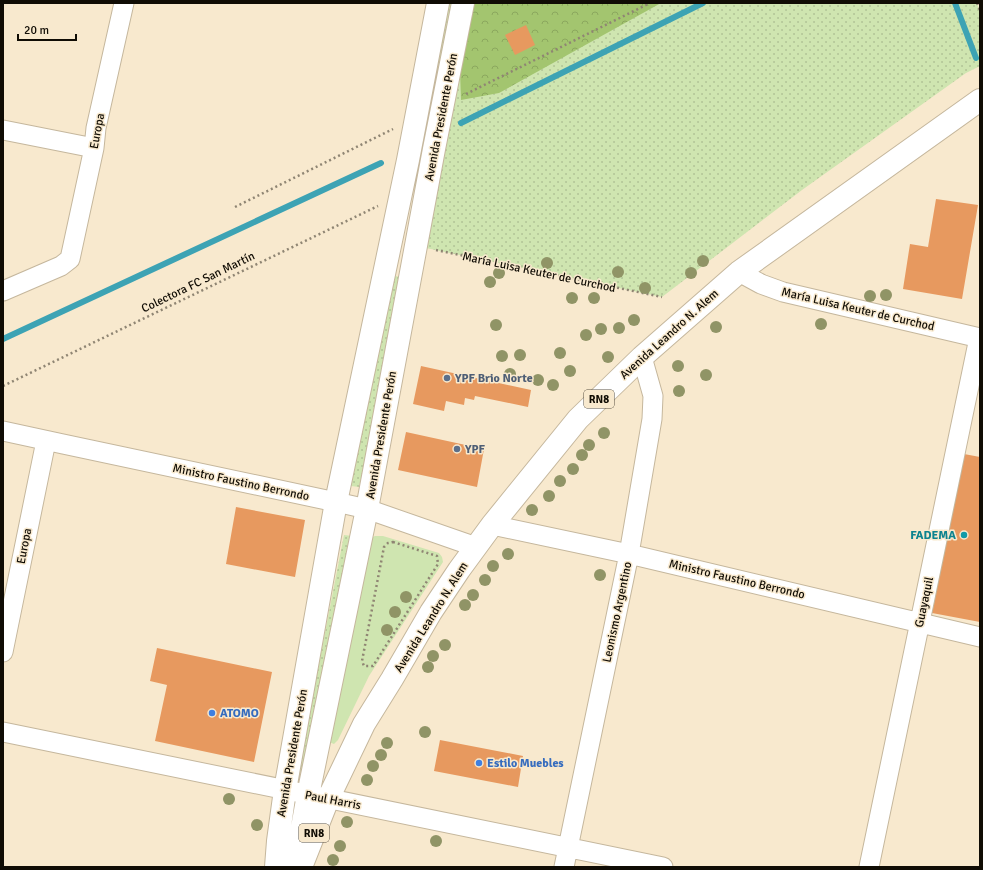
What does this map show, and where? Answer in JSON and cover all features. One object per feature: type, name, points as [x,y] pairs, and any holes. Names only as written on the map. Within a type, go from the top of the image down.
[{"type":"main road","name":"Avenida Presidente Perón","points":[[276,867],[285,790],[290,770],[336,502],[401,195],[438,3]]},
{"type":"main road","name":"Avenida Presidente Perón","points":[[301,867],[318,797],[367,509],[463,3]]},
{"type":"main road","name":"Avenida Leandro N. Alem","points":[[318,797],[392,679],[431,612],[459,570],[492,525],[578,419],[642,356],[739,272],[980,100]]},
{"type":"main road","points":[[391,240],[416,246]]},
{"type":"main road","name":"Avenida Presidente Perón","points":[[298,867],[299,844],[318,797]]},
{"type":"street","name":"Europa","points":[[3,291],[61,266],[70,259],[94,148],[96,128],[124,3]]},
{"type":"street","points":[[3,130],[94,148]]},
{"type":"street","name":"María Luisa Keuter de Curchod","points":[[739,272],[761,284],[783,292],[980,338]]},
{"type":"street","name":"Guayaquil","points":[[870,867],[980,338]]},
{"type":"street","name":"Leonismo Argentino","points":[[564,867],[630,554],[652,419],[653,396],[642,356]]},
{"type":"street","name":"Ministro Faustino Berrondo","points":[[3,431],[367,509],[476,547]]},
{"type":"street","name":"Europa","points":[[3,652],[46,441]]},
{"type":"street","name":"Ministro Faustino Berrondo","points":[[492,525],[630,554],[980,637]]},
{"type":"street","name":"Paul Harris","points":[[3,732],[663,867]]},
{"type":"path","points":[[977,3],[980,11]]},
{"type":"path","name":"Colectora FC San Martín","points":[[3,386],[401,195]]},
{"type":"path","name":"María Luisa Keuter de Curchod","points":[[416,246],[662,297]]},
{"type":"path","points":[[393,542],[437,556],[438,564],[373,666],[364,666],[362,661],[384,547],[388,543],[393,542]]},
{"type":"green space","points":[[447,3],[454,3],[430,127],[422,132]]},
{"type":"green space","points":[[473,3],[977,3],[980,12],[980,66],[966,73],[802,190],[662,297],[426,248]]},
{"type":"green space","points":[[473,3],[661,3],[499,93],[461,100],[460,71]]},
{"type":"green space","points":[[394,276],[402,277],[359,487],[351,486]]},
{"type":"green space","points":[[344,535],[352,536],[306,772],[298,771]]},
{"type":"green space","points":[[375,536],[383,536],[439,553],[443,562],[369,676],[338,740],[334,744],[329,742],[369,539]]},
{"type":"building","points":[[526,25],[535,45],[515,55],[505,35]]},
{"type":"building","points":[[936,199],[978,205],[962,299],[903,289],[910,244],[928,247]]},
{"type":"building","name":"YPF Brio Norte","points":[[421,366],[531,390],[528,407],[475,396],[474,400],[465,398],[464,405],[446,401],[444,411],[413,404]]},
{"type":"building","points":[[406,432],[484,449],[477,487],[398,470]]},
{"type":"building","name":"FADEMA","points":[[964,454],[980,457],[980,622],[932,613]]},
{"type":"building","points":[[236,507],[305,520],[295,577],[226,564]]},
{"type":"building","name":"ATOMO","points":[[157,648],[272,672],[254,762],[155,741],[167,685],[150,681]]},
{"type":"building","name":"Estilo Muebles","points":[[440,740],[523,756],[518,787],[434,771]]},
{"type":"waterway","points":[[461,123],[703,3]]},
{"type":"waterway","points":[[955,3],[976,58]]},
{"type":"waterway","points":[[3,339],[381,163]]},
{"type":"place","name":"YPF Brio Norte","points":[[447,378]]},
{"type":"place","name":"YPF","points":[[457,449]]},
{"type":"place","name":"FADEMA","points":[[964,535]]},
{"type":"place","name":"ATOMO","points":[[212,713]]},
{"type":"place","name":"Estilo Muebles","points":[[479,763]]}]
